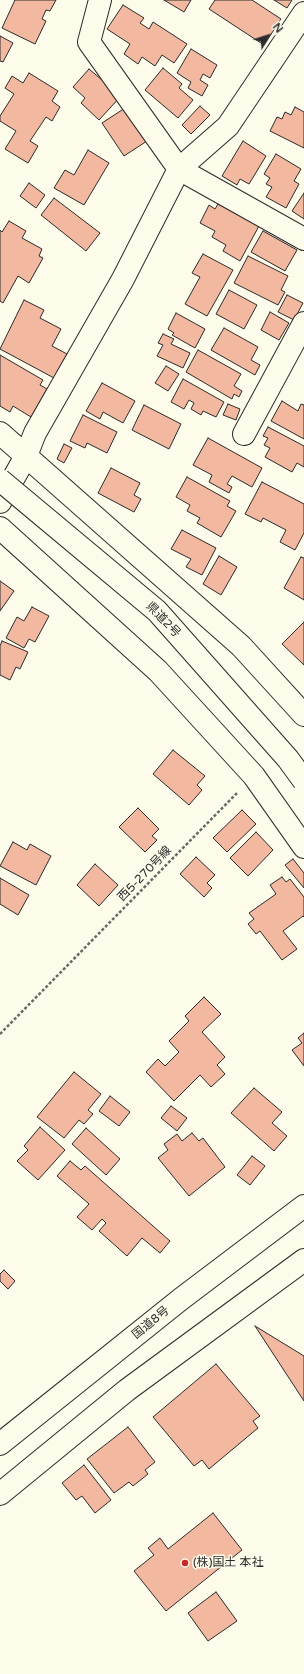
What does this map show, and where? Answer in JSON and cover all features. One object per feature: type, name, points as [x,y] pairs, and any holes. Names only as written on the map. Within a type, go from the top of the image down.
[{"type":"main road","points":[[100,0],[89,42],[179,169],[304,239]]},
{"type":"main road","points":[[0,502],[26,456],[35,433],[123,279],[179,169],[228,126],[304,13]]},
{"type":"main road","points":[[244,434],[304,323]]},
{"type":"main road","points":[[0,433],[241,646],[304,715]]},
{"type":"main road","name":"県道2号","points":[[0,480],[157,611],[288,759],[304,781]]},
{"type":"main road","points":[[0,528],[158,671],[254,776],[304,847]]},
{"type":"main road","name":"国道8号","points":[[0,1444],[180,1299],[304,1206]]},
{"type":"main road","points":[[0,1494],[127,1390],[304,1260]]},
{"type":"path","name":"西5-270号線","points":[[0,1034],[254,776]]},
{"type":"building","points":[[15,0],[56,0],[50,11],[46,10],[42,19],[46,21],[35,44],[2,28]]},
{"type":"building","points":[[164,0],[191,0],[184,12]]},
{"type":"building","points":[[215,0],[252,0],[281,19],[264,45],[209,9]]},
{"type":"building","points":[[274,0],[292,0],[287,8]]},
{"type":"building","points":[[123,5],[144,18],[140,23],[149,29],[153,22],[187,44],[174,63],[162,55],[155,66],[142,57],[138,64],[124,54],[130,44],[107,29]]},
{"type":"building","points":[[0,36],[13,43],[3,62],[0,61]]},
{"type":"building","points":[[191,49],[217,65],[210,78],[203,74],[200,80],[208,85],[202,96],[188,88],[191,82],[177,73]]},
{"type":"building","points":[[163,68],[182,84],[179,88],[193,100],[178,118],[145,90]]},
{"type":"building","points":[[89,69],[121,96],[99,120],[81,103],[85,98],[73,87]]},
{"type":"building","points":[[29,73],[58,91],[52,101],[60,107],[52,121],[46,117],[30,141],[38,146],[28,163],[5,149],[16,131],[0,121],[0,116],[14,94],[5,88],[12,76],[23,83]]},
{"type":"building","points":[[200,106],[210,115],[191,134],[182,125]]},
{"type":"building","points":[[295,107],[304,112],[304,148],[270,131],[277,117],[282,119],[285,112],[291,115]]},
{"type":"building","points":[[125,108],[147,141],[124,156],[102,123]]},
{"type":"building","points":[[243,141],[266,156],[249,184],[240,179],[237,185],[222,176]]},
{"type":"building","points":[[88,150],[109,163],[84,205],[54,188],[65,170],[74,175]]},
{"type":"building","points":[[276,154],[301,169],[294,181],[299,184],[286,208],[266,197],[272,187],[266,184],[270,178],[264,174]]},
{"type":"building","points":[[29,183],[45,195],[36,208],[20,196]]},
{"type":"building","points":[[304,193],[304,219],[292,211]]},
{"type":"building","points":[[54,198],[100,233],[86,251],[41,215]]},
{"type":"building","points":[[218,204],[259,226],[240,261],[223,251],[226,245],[212,237],[215,231],[200,223],[209,205],[215,209]]},
{"type":"building","points":[[9,221],[26,231],[22,238],[42,249],[39,256],[43,258],[29,283],[18,276],[3,303],[0,301],[0,230],[2,232]]},
{"type":"building","points":[[263,231],[297,250],[285,271],[251,252]]},
{"type":"building","points":[[203,254],[233,270],[207,316],[185,304],[200,277],[192,273]]},
{"type":"building","points":[[248,256],[288,276],[281,290],[285,292],[278,305],[234,283]]},
{"type":"building","points":[[229,290],[257,305],[244,329],[216,314]]},
{"type":"building","points":[[287,295],[303,303],[294,320],[278,312]]},
{"type":"building","points":[[24,300],[44,310],[40,318],[61,329],[52,346],[67,354],[54,378],[0,349]]},
{"type":"building","points":[[270,312],[289,323],[279,340],[261,330]]},
{"type":"building","points":[[176,313],[205,329],[195,348],[172,335],[174,333],[168,329]]},
{"type":"building","points":[[224,328],[258,347],[251,360],[260,365],[255,375],[211,350]]},
{"type":"building","points":[[163,334],[174,339],[171,344],[190,353],[183,368],[157,356],[163,345],[158,343]]},
{"type":"building","points":[[198,350],[241,374],[234,386],[242,391],[239,397],[234,394],[232,399],[186,372]]},
{"type":"building","points":[[0,355],[43,380],[40,385],[47,389],[31,417],[13,406],[10,412],[0,406]]},
{"type":"building","points":[[166,366],[179,374],[168,391],[155,383]]},
{"type":"building","points":[[183,379],[224,402],[216,417],[203,411],[201,415],[191,409],[194,403],[189,400],[184,409],[171,402]]},
{"type":"building","points":[[102,383],[135,401],[123,423],[103,412],[100,419],[86,411]]},
{"type":"building","points":[[282,401],[298,411],[301,404],[304,405],[304,439],[271,421]]},
{"type":"building","points":[[228,404],[240,409],[236,420],[223,415]]},
{"type":"building","points":[[144,405],[181,424],[169,449],[132,430]]},
{"type":"building","points":[[83,415],[117,432],[107,453],[87,443],[85,448],[70,441]]},
{"type":"building","points":[[268,427],[304,446],[304,467],[297,463],[292,472],[265,457],[270,448],[264,445],[268,438],[263,436]]},
{"type":"building","points":[[208,438],[262,468],[252,487],[232,476],[227,484],[232,487],[229,493],[209,482],[212,475],[193,465]]},
{"type":"building","points":[[64,444],[72,448],[64,463],[57,459]]},
{"type":"building","points":[[111,468],[140,483],[134,495],[141,499],[134,512],[98,493]]},
{"type":"building","points":[[187,477],[230,501],[227,506],[236,511],[221,537],[197,523],[200,518],[187,511],[190,505],[176,497]]},
{"type":"building","points":[[262,482],[304,504],[304,533],[295,550],[280,542],[286,530],[263,518],[261,522],[245,514]]},
{"type":"building","points":[[182,530],[216,548],[202,575],[186,567],[191,559],[171,549]]},
{"type":"building","points":[[219,556],[237,567],[221,595],[203,584]]},
{"type":"building","points":[[301,557],[304,558],[304,600],[284,588]]},
{"type":"building","points":[[0,581],[14,591],[0,611]]},
{"type":"building","points":[[32,607],[49,616],[35,642],[29,639],[24,648],[6,638],[17,617],[24,621]]},
{"type":"building","points":[[304,622],[304,665],[282,644]]},
{"type":"building","points":[[2,641],[28,652],[20,669],[16,667],[10,680],[0,675],[0,646]]},
{"type":"building","points":[[173,750],[205,776],[197,785],[202,790],[189,805],[153,774]]},
{"type":"building","points":[[138,808],[159,829],[152,836],[157,840],[145,852],[119,827]]},
{"type":"building","points":[[242,810],[256,824],[227,852],[213,838]]},
{"type":"building","points":[[256,832],[273,850],[248,876],[230,858]]},
{"type":"building","points":[[13,842],[27,850],[30,844],[51,856],[36,885],[0,866]]},
{"type":"building","points":[[196,857],[215,875],[207,883],[212,888],[204,897],[180,874]]},
{"type":"building","points":[[293,859],[304,873],[304,888],[285,865]]},
{"type":"building","points":[[95,864],[118,885],[99,906],[77,885]]},
{"type":"building","points":[[282,877],[286,882],[290,879],[304,897],[304,917],[303,916],[283,931],[297,949],[282,960],[260,931],[256,934],[248,924],[254,919],[249,913],[276,894],[270,885]]},
{"type":"building","points":[[0,878],[29,895],[18,915],[0,904]]},
{"type":"building","points":[[204,997],[221,1014],[202,1032],[225,1057],[217,1065],[225,1074],[211,1087],[200,1075],[174,1101],[146,1072],[158,1059],[165,1066],[179,1052],[169,1041],[189,1021],[185,1016]]},
{"type":"building","points":[[304,1033],[304,1066],[292,1050],[302,1043],[298,1038]]},
{"type":"building","points":[[74,1072],[101,1094],[88,1110],[93,1114],[84,1124],[79,1120],[64,1138],[37,1117]]},
{"type":"building","points":[[254,1088],[282,1112],[272,1123],[287,1136],[274,1151],[231,1113]]},
{"type":"building","points":[[110,1096],[130,1112],[119,1126],[99,1111]]},
{"type":"building","points":[[171,1106],[187,1118],[177,1131],[161,1118]]},
{"type":"building","points":[[40,1127],[65,1150],[38,1180],[17,1161],[28,1150],[24,1146]]},
{"type":"building","points":[[86,1128],[120,1159],[106,1175],[72,1144]]},
{"type":"building","points":[[192,1133],[199,1141],[203,1138],[225,1167],[189,1196],[158,1158],[168,1150],[164,1144],[177,1134],[182,1141]]},
{"type":"building","points":[[252,1156],[265,1166],[250,1185],[237,1175]]},
{"type":"building","points":[[70,1161],[81,1170],[85,1166],[170,1241],[160,1253],[142,1238],[127,1256],[99,1231],[106,1223],[102,1219],[92,1230],[77,1217],[89,1204],[57,1176]]},
{"type":"building","points":[[4,1270],[15,1281],[8,1289],[0,1281],[0,1274]]},
{"type":"building","points":[[255,1326],[304,1356],[304,1401]]},
{"type":"building","points":[[216,1364],[260,1416],[253,1421],[258,1428],[209,1469],[202,1460],[194,1466],[153,1417]]},
{"type":"building","points":[[128,1427],[155,1462],[145,1470],[148,1474],[133,1486],[129,1482],[114,1493],[87,1459]]},
{"type":"building","points":[[84,1465],[111,1500],[95,1513],[82,1496],[76,1500],[62,1483]]},
{"type":"building","name":"(株)国土 本社","points":[[213,1513],[242,1550],[166,1611],[134,1571],[154,1555],[148,1548],[160,1538],[168,1549]]},
{"type":"building","points":[[216,1592],[237,1621],[208,1641],[188,1613]]},
{"type":"place","name":"(株)国土 本社","points":[[185,1563]]}]
